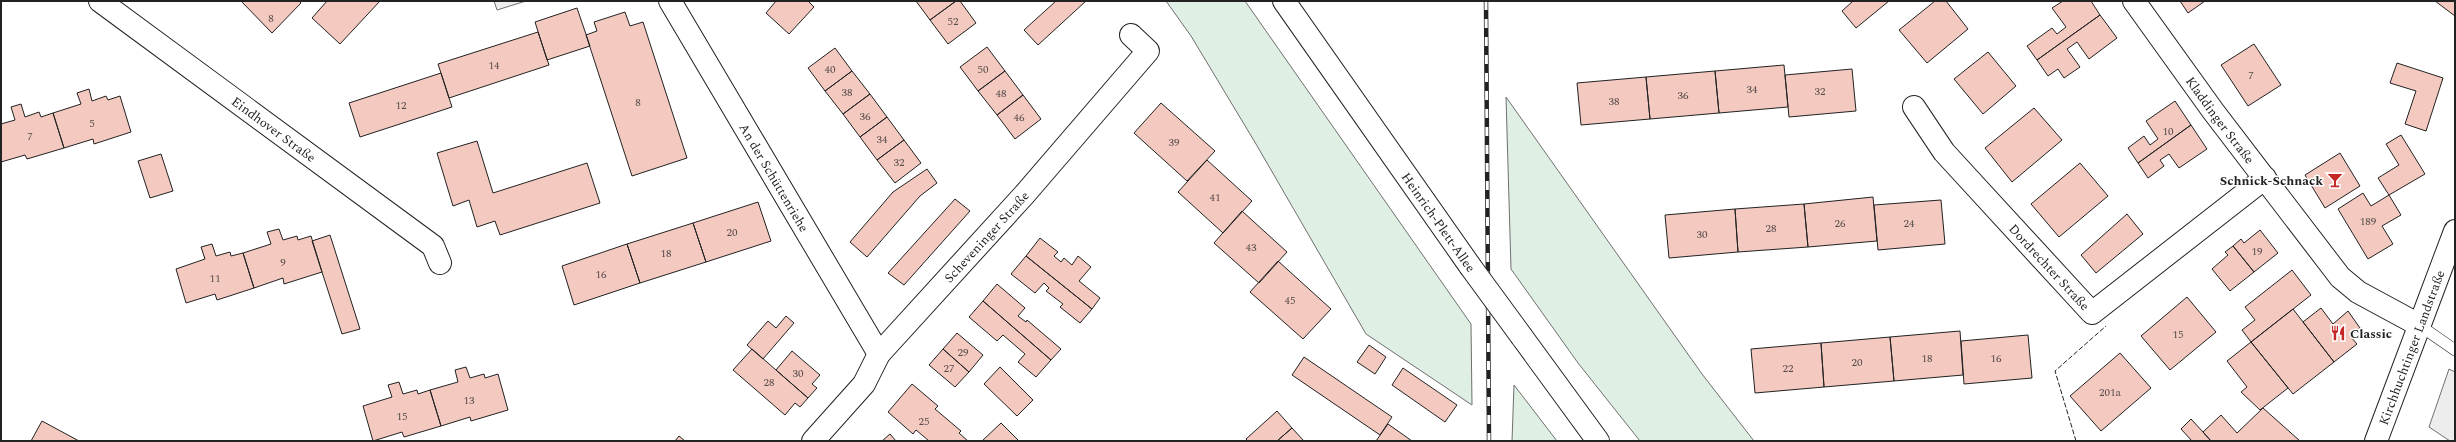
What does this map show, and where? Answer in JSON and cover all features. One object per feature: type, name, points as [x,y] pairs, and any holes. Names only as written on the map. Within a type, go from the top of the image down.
[{"type":"street","name":"Eindhover Straße","points":[[100,1],[433,246],[440,263]]},
{"type":"street","name":"An der Schüttenriehe","points":[[670,1],[879,354]]},
{"type":"street","name":"Heinrich-Plett-Allee","points":[[1284,1],[1470,266],[1598,441]]},
{"type":"street","name":"Kladdinger Straße","points":[[2134,1],[2213,111],[2340,277],[2358,292],[2419,325]]},
{"type":"street","name":"Scheveninger Straße","points":[[813,441],[864,384],[879,354],[1024,195],[1148,51],[1131,35]]},
{"type":"street","name":"Dordrechter Straße","points":[[1914,107],[1944,152],[2092,312],[2265,178]]},
{"type":"street","name":"Kirchhuchtinger Landstraße","points":[[2376,441],[2455,231]]},
{"type":"lane","points":[[2419,325],[2455,350]]},
{"type":"green space","points":[[1166,1],[1245,1],[1471,324],[1472,405],[1366,334],[1256,144],[1191,36]]},
{"type":"green space","points":[[1506,97],[1702,374],[1754,441],[1640,441],[1578,363],[1511,269]]},
{"type":"green space","points":[[1514,385],[1557,441],[1512,441]]},
{"type":"shaded area","points":[[494,1],[526,1],[497,10]]},
{"type":"shaded area","points":[[2449,369],[2455,372],[2455,441],[2450,441],[2429,427]]},
{"type":"building","points":[[241,1],[299,1],[301,3],[272,33]]},
{"type":"building","points":[[327,1],[380,1],[340,44],[312,18]]},
{"type":"building","points":[[776,1],[808,1],[814,7],[789,34],[766,13]]},
{"type":"building","points":[[916,1],[956,1],[930,20]]},
{"type":"building","points":[[956,1],[960,1],[976,23],[948,44],[930,20]]},
{"type":"building","points":[[1056,1],[1086,1],[1038,45],[1024,30]]},
{"type":"building","points":[[1853,1],[1889,1],[1856,28],[1842,11]]},
{"type":"building","points":[[1935,1],[1946,1],[1968,29],[1927,63],[1899,30]]},
{"type":"building","points":[[2063,1],[2091,1],[2100,15],[2037,60],[2027,46],[2052,28],[2057,34],[2066,27],[2052,8]]},
{"type":"building","points":[[2180,1],[2205,1],[2188,13]]},
{"type":"building","points":[[2435,1],[2455,1],[2455,16]]},
{"type":"building","points":[[577,8],[590,46],[547,60],[535,22]]},
{"type":"building","points":[[625,12],[630,26],[643,22],[687,158],[632,176],[586,35],[597,31],[594,22]]},
{"type":"building","points":[[2100,15],[2117,38],[2089,59],[2077,42],[2067,49],[2080,67],[2064,78],[2058,69],[2048,76],[2037,60]]},
{"type":"building","points":[[538,32],[549,65],[449,98],[438,64]]},
{"type":"building","points":[[2254,44],[2281,85],[2248,106],[2221,65]]},
{"type":"building","points":[[987,47],[1005,71],[978,91],[960,67]]},
{"type":"building","points":[[835,48],[852,71],[825,91],[808,68]]},
{"type":"building","points":[[1988,52],[2016,86],[1983,114],[1954,79]]},
{"type":"building","points":[[2397,63],[2443,78],[2426,131],[2405,124],[2416,91],[2390,83]]},
{"type":"building","points":[[1784,65],[1788,107],[1719,113],[1715,71]]},
{"type":"building","points":[[1852,69],[1856,111],[1789,117],[1785,75]]},
{"type":"building","points":[[852,71],[870,94],[843,114],[825,91]]},
{"type":"building","points":[[1005,71],[1023,95],[997,115],[978,91]]},
{"type":"building","points":[[1715,71],[1719,113],[1650,119],[1646,77]]},
{"type":"building","points":[[441,73],[452,107],[360,137],[349,103]]},
{"type":"building","points":[[1646,77],[1650,119],[1581,125],[1577,83]]},
{"type":"building","points":[[89,89],[92,101],[106,96],[108,100],[120,96],[131,132],[94,144],[93,139],[64,148],[53,113],[81,104],[77,93]]},
{"type":"building","points":[[870,94],[887,117],[860,137],[843,114]]},
{"type":"building","points":[[1023,95],[1041,119],[1015,139],[997,115]]},
{"type":"building","points":[[2175,101],[2191,125],[2138,163],[2128,148],[2144,136],[2150,145],[2158,139],[2146,121]]},
{"type":"building","points":[[1161,103],[1215,151],[1187,181],[1134,133]]},
{"type":"building","points":[[21,104],[25,117],[39,112],[41,117],[53,113],[64,148],[27,159],[25,155],[1,162],[1,124],[15,120],[11,107]]},
{"type":"building","points":[[2034,108],[2062,140],[2012,182],[1985,148]]},
{"type":"building","points":[[887,117],[904,140],[877,160],[860,137]]},
{"type":"building","points":[[2191,125],[2207,149],[2179,168],[2169,154],[2160,160],[2164,166],[2148,178],[2138,163]]},
{"type":"building","points":[[2401,135],[2425,174],[2389,195],[2378,178],[2399,165],[2386,144]]},
{"type":"building","points":[[904,140],[921,163],[895,183],[877,160]]},
{"type":"building","points":[[477,141],[493,193],[587,163],[600,203],[500,235],[495,221],[477,227],[469,200],[453,206],[437,153]]},
{"type":"building","points":[[2340,153],[2360,186],[2325,208],[2305,175]]},
{"type":"building","points":[[161,154],[173,191],[150,198],[138,161]]},
{"type":"building","points":[[1207,160],[1252,201],[1223,233],[1178,192]]},
{"type":"building","points":[[2080,163],[2108,196],[2059,237],[2031,204]]},
{"type":"building","points":[[927,169],[937,183],[920,196],[867,257],[850,242],[893,192]]},
{"type":"building","points":[[2363,193],[2371,206],[2389,195],[2401,215],[2382,226],[2393,244],[2368,259],[2338,209]]},
{"type":"building","points":[[1873,197],[1877,241],[1808,247],[1804,204]]},
{"type":"building","points":[[955,199],[970,211],[904,285],[888,273]]},
{"type":"building","points":[[1941,200],[1945,244],[1878,250],[1874,205]]},
{"type":"building","points":[[758,202],[771,241],[706,262],[693,223]]},
{"type":"building","points":[[1804,204],[1808,247],[1738,252],[1735,209]]},
{"type":"building","points":[[1735,209],[1738,252],[1669,258],[1665,215]]},
{"type":"building","points":[[1242,211],[1287,252],[1259,283],[1214,243]]},
{"type":"building","points":[[2127,214],[2143,234],[2096,273],[2081,255]]},
{"type":"building","points":[[693,223],[706,262],[640,283],[627,244]]},
{"type":"building","points":[[279,229],[283,240],[297,236],[298,240],[311,236],[322,272],[284,284],[283,278],[254,288],[243,253],[271,244],[267,232]]},
{"type":"building","points":[[2260,230],[2278,253],[2254,272],[2233,246],[2241,239],[2244,243]]},
{"type":"building","points":[[330,235],[360,329],[342,334],[312,241]]},
{"type":"building","points":[[1040,238],[1058,252],[1054,256],[1061,262],[1064,258],[1072,265],[1078,256],[1091,267],[1079,281],[1100,298],[1092,309],[1026,256]]},
{"type":"building","points":[[212,244],[216,256],[230,252],[231,256],[243,253],[254,288],[217,300],[215,294],[186,303],[176,269],[205,259],[201,247]]},
{"type":"building","points":[[627,244],[640,283],[574,305],[562,266]]},
{"type":"building","points":[[2233,246],[2254,272],[2230,291],[2212,269],[2228,255],[2225,252]]},
{"type":"building","points":[[1026,256],[1092,309],[1080,323],[1060,307],[1063,304],[1046,291],[1049,288],[1044,283],[1035,293],[1011,274]]},
{"type":"building","points":[[1278,261],[1331,309],[1303,339],[1250,292]]},
{"type":"building","points":[[2292,270],[2311,295],[2251,342],[2242,330],[2255,320],[2245,307]]},
{"type":"building","points":[[997,284],[1025,308],[1018,316],[1026,322],[1027,320],[1061,349],[1051,360],[983,301]]},
{"type":"building","points":[[2187,297],[2216,332],[2170,370],[2141,336]]},
{"type":"building","points":[[983,301],[1051,360],[1036,377],[1018,362],[1025,354],[1003,335],[997,341],[969,317]]},
{"type":"building","points":[[2321,308],[2333,324],[2348,311],[2360,328],[2350,336],[2357,344],[2334,362],[2303,322]]},
{"type":"building","points":[[2293,309],[2334,362],[2293,394],[2251,342]]},
{"type":"building","points":[[786,316],[794,323],[763,359],[747,345],[768,321],[776,328]]},
{"type":"building","points":[[1960,331],[1963,375],[1894,381],[1890,337]]},
{"type":"building","points":[[957,333],[983,355],[969,372],[943,349]]},
{"type":"building","points":[[2028,335],[2032,378],[1964,384],[1961,341]]},
{"type":"building","points":[[1890,337],[1894,381],[1824,387],[1821,343]]},
{"type":"building","points":[[2251,342],[2288,388],[2260,410],[2241,392],[2247,387],[2227,361]]},
{"type":"building","points":[[1821,343],[1824,387],[1755,393],[1751,349]]},
{"type":"building","points":[[1369,345],[1386,357],[1375,374],[1357,362]]},
{"type":"building","points":[[752,349],[808,398],[800,407],[795,403],[785,415],[733,370]]},
{"type":"building","points":[[943,349],[969,372],[955,387],[929,365]]},
{"type":"building","points":[[792,351],[820,375],[812,384],[817,388],[808,398],[776,370]]},
{"type":"building","points":[[2120,353],[2151,388],[2101,431],[2070,396]]},
{"type":"building","points":[[1304,357],[1392,417],[1380,435],[1292,375]]},
{"type":"building","points":[[466,367],[470,378],[484,374],[485,378],[498,374],[508,410],[471,421],[470,417],[441,426],[430,390],[458,382],[455,370]]},
{"type":"building","points":[[1000,367],[1033,400],[1017,416],[984,384]]},
{"type":"building","points":[[1403,368],[1457,405],[1445,422],[1392,385]]},
{"type":"building","points":[[399,382],[403,394],[417,390],[418,394],[430,390],[441,426],[404,437],[402,432],[373,441],[363,406],[392,397],[388,385]]},
{"type":"building","points":[[912,384],[938,406],[935,409],[961,431],[959,433],[968,441],[929,441],[916,430],[913,434],[888,412]]},
{"type":"building","points":[[2263,408],[2300,441],[2211,441],[2203,432],[2221,415],[2237,433]]},
{"type":"building","points":[[1277,411],[1292,428],[1277,441],[1248,441],[1246,439]]},
{"type":"building","points":[[2191,419],[2211,441],[2192,441],[2181,429]]},
{"type":"building","points":[[42,421],[79,441],[31,441]]},
{"type":"building","points":[[1001,423],[1019,441],[982,441]]},
{"type":"building","points":[[1388,424],[1412,441],[1376,441]]},
{"type":"building","points":[[1292,428],[1304,441],[1277,441]]},
{"type":"building","points":[[890,434],[896,441],[882,441]]},
{"type":"building","points":[[679,436],[685,441],[675,441]]},
{"type":"railway","points":[[1486,1],[1489,441]]},
{"type":"fence","points":[[2076,441],[2055,371],[2106,326]]},
{"type":"place","name":"Schnick-Schnack","points":[[2335,180]]},
{"type":"place","name":"Classic","points":[[2338,333]]}]
